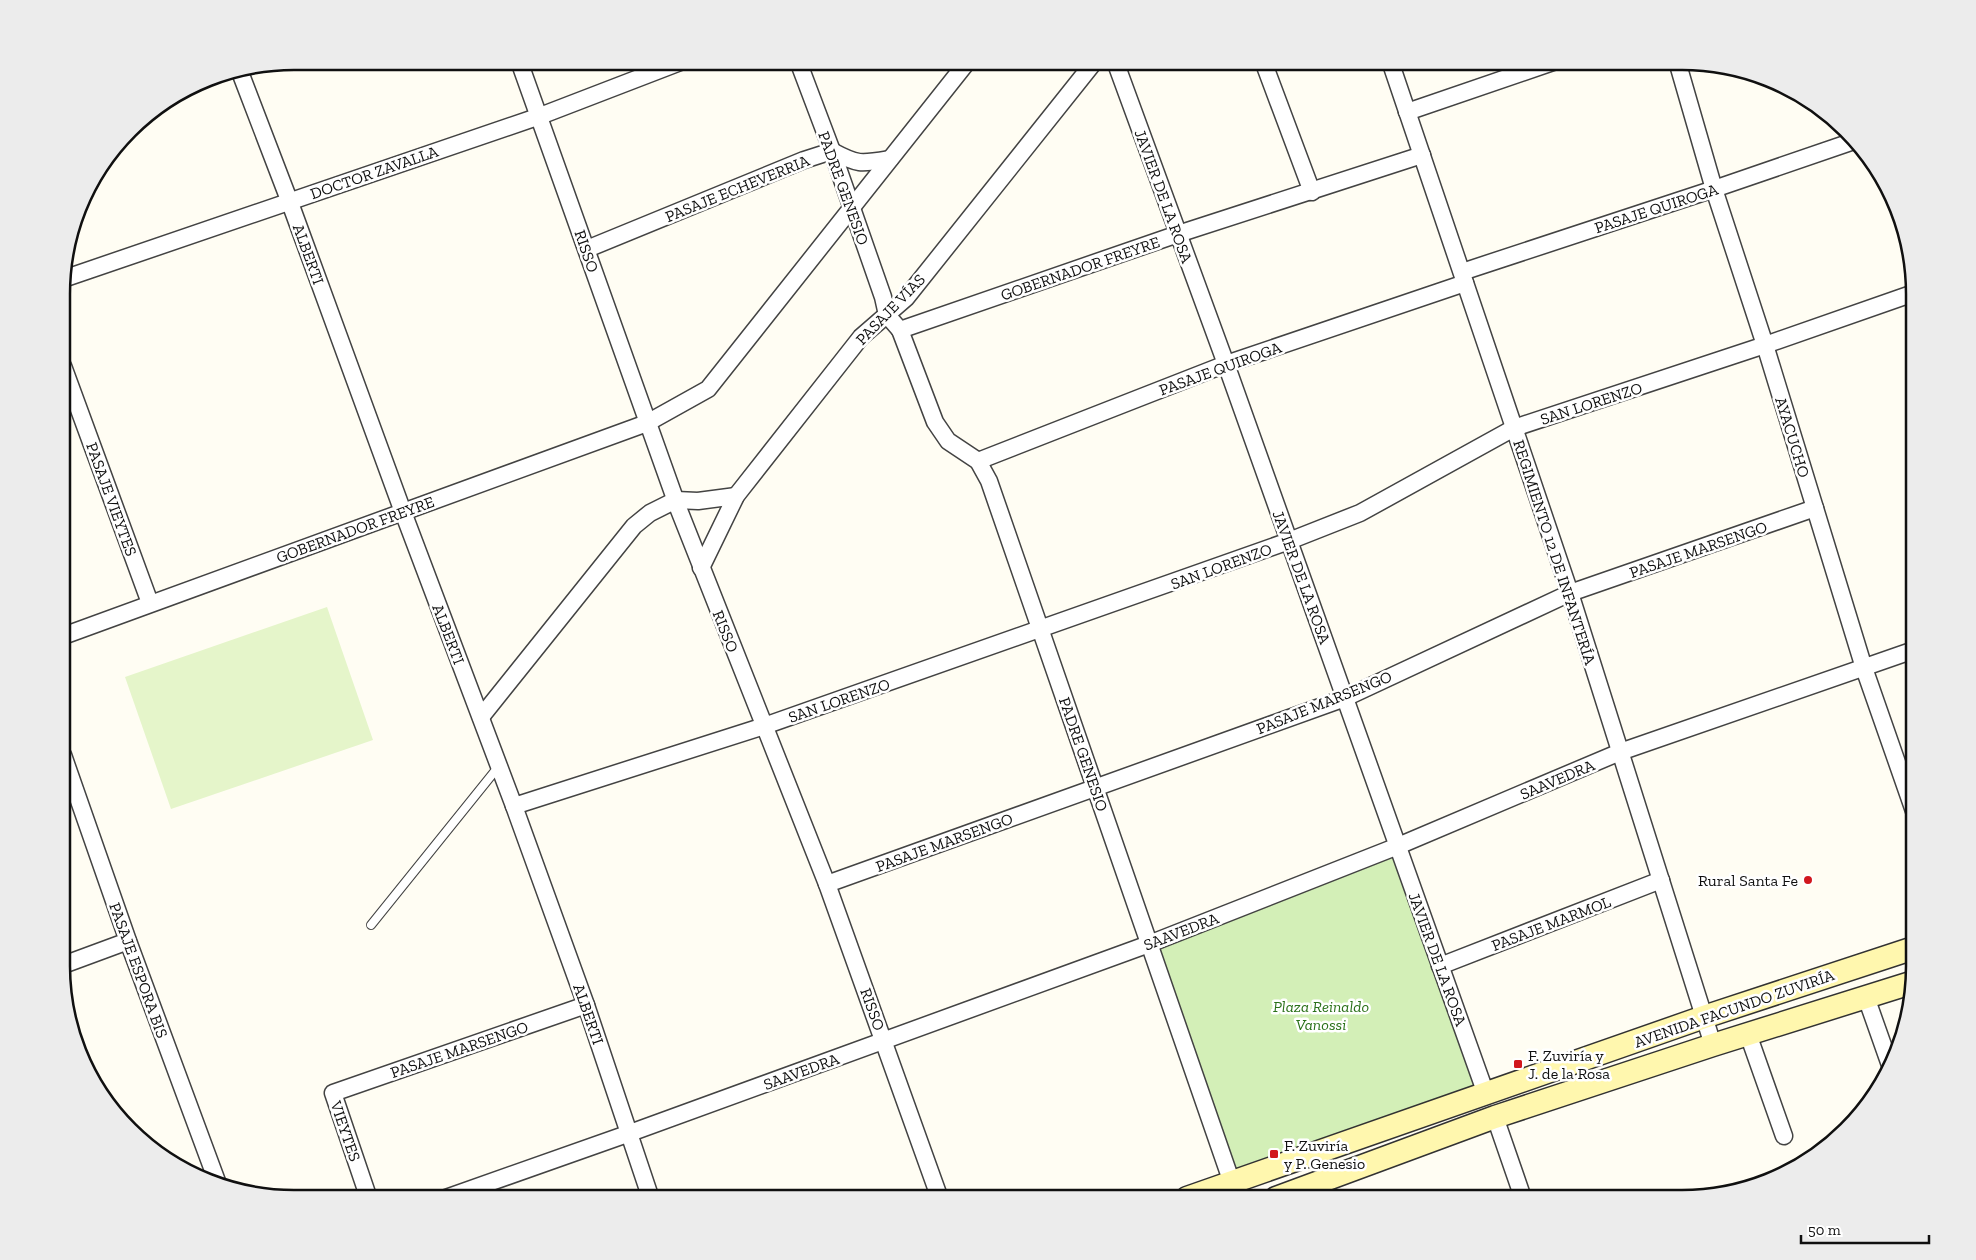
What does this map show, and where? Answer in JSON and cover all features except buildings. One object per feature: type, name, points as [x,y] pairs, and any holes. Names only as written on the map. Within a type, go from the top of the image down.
[{"type":"main road","name":"AVENIDA FACUNDO ZUVIRÍA","points":[[1233,1190],[1486,1094],[1704,1017],[1906,951]]},
{"type":"main road","name":"AVENIDA FACUNDO ZUVIRÍA","points":[[1298,1190],[1496,1118],[1713,1045],[1905,985]]},
{"type":"street","name":"RISSO","points":[[522,70],[701,568],[827,884],[885,1040],[937,1190]]},
{"type":"street","name":"DOCTOR ZAVALLA","points":[[71,275],[540,116],[660,70]]},
{"type":"street","name":"PADRE GENESIO","points":[[801,70],[832,151],[883,297],[887,315]]},
{"type":"street","points":[[648,423],[708,389],[961,70]]},
{"type":"street","name":"PASAJE VÍAS","points":[[701,568],[736,496],[861,337],[906,298],[1089,70]]},
{"type":"street","name":"JAVIER DE LA ROSA","points":[[1118,70],[1226,364],[1486,1094]]},
{"type":"street","points":[[1266,70],[1312,192]]},
{"type":"street","name":"REGIMIENTO 12 DE INFANTERÍA","points":[[1393,70],[1570,592],[1713,1045]]},
{"type":"street","points":[[1407,112],[1530,70]]},
{"type":"street","name":"AYACUCHO","points":[[1680,70],[1714,189],[1765,345],[1864,668],[1906,778]]},
{"type":"street","name":"ALBERTI","points":[[242,76],[514,806],[586,1004],[649,1190]]},
{"type":"street","name":"PASAJE QUIROGA","points":[[978,462],[1226,364],[1464,277],[1847,143]]},
{"type":"street","points":[[832,151],[852,162],[866,163],[890,159]]},
{"type":"street","name":"PASAJE ECHEVERRIA","points":[[587,249],[804,160],[832,151]]},
{"type":"street","name":"GOBERNADOR FREYRE","points":[[900,330],[1178,234],[1422,155]]},
{"type":"street","name":"SAN LORENZO","points":[[514,806],[764,726],[1041,630],[1289,541],[1360,512],[1514,428],[1765,345],[1906,296]]},
{"type":"street","points":[[887,315],[900,330]]},
{"type":"street","name":"PADRE GENESIO","points":[[900,330],[935,422],[948,441],[978,462],[989,481],[1096,787],[1233,1190]]},
{"type":"street","name":"PASAJE VIEYTES","points":[[70,385],[150,603]]},
{"type":"street","name":"GOBERNADOR FREYRE","points":[[70,633],[648,423]]},
{"type":"street","points":[[481,717],[634,526],[650,512],[676,500],[698,501],[736,496]]},
{"type":"street","name":"PASAJE MARSENGO","points":[[827,884],[1345,698],[1570,592],[1815,508]]},
{"type":"street","name":"SAAVEDRA","points":[[469,1190],[1149,944],[1398,846],[1620,752],[1906,653]]},
{"type":"street","name":"PASAJE ESPORA BIS","points":[[70,775],[128,941],[215,1175]]},
{"type":"street","name":"PASAJE MARMOL","points":[[1440,966],[1661,880]]},
{"type":"street","points":[[70,962],[128,941]]},
{"type":"street","points":[[1866,997],[1887,1057]]},
{"type":"street","name":"PASAJE MARSENGO","points":[[332,1092],[586,1004]]},
{"type":"street","points":[[1748,1034],[1784,1136]]},
{"type":"street","name":"VIEYTES","points":[[332,1092],[366,1190]]},
{"type":"street","points":[[1496,1118],[1520,1190]]},
{"type":"lane","points":[[371,925],[499,766]]},
{"type":"green space","points":[[327,607],[373,740],[171,809],[125,677]]},
{"type":"green space","name":"Plaza Reinaldo Vanossi","points":[[1396,851],[1481,1091],[1233,1180],[1152,945]]},
{"type":"place","name":"Rural Santa Fe","points":[[1808,880]]},
{"type":"place","name":"F. Zuviría y J. de la Rosa","points":[[1518,1064]]},
{"type":"place","name":"F. Zuviría y P. Genesio","points":[[1274,1154]]}]
